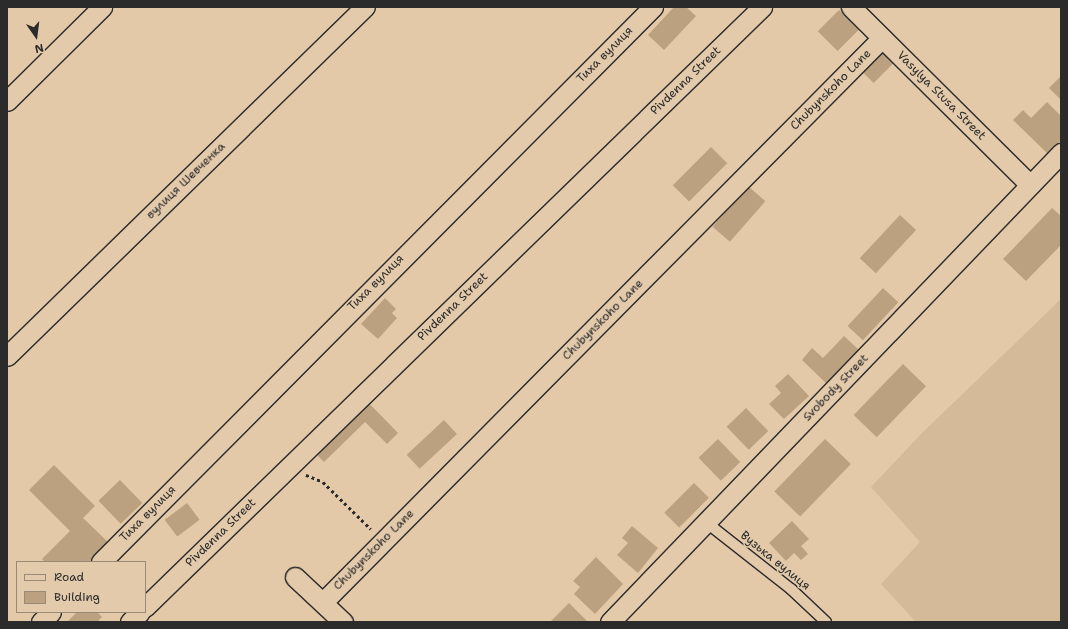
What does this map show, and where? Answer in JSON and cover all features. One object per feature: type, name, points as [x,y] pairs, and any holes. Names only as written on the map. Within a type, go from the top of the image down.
[{"type":"street","points":[[7,100],[102,7]]},
{"type":"street","name":"вулиця Шевченка","points":[[7,356],[365,7]]},
{"type":"street","name":"Тиха вулиця","points":[[101,561],[654,7]]},
{"type":"street","name":"Pivdenna Street","points":[[146,606],[762,7]]},
{"type":"street","name":"Vasylya Stusa Street","points":[[851,7],[1030,185]]},
{"type":"street","name":"Chubynskoho Lane","points":[[322,602],[882,38]]},
{"type":"street","name":"Svobody Street","points":[[610,622],[707,523],[1061,153]]},
{"type":"street","points":[[295,577],[343,622]]},
{"type":"street","points":[[41,622],[50,613]]},
{"type":"street","points":[[130,622],[139,613]]},
{"type":"lane","name":"Вузька вулиця","points":[[707,523],[791,589],[826,622]]},
{"type":"path","points":[[287,468],[323,482],[383,542]]},
{"type":"shaded area","points":[[1061,299],[1061,622],[916,622],[881,584],[920,542],[871,487],[922,433]]},
{"type":"building","points":[[674,7],[686,7],[696,16],[664,50],[648,35]]},
{"type":"building","points":[[839,10],[859,30],[838,51],[818,31]]},
{"type":"building","points":[[880,47],[895,62],[874,83],[859,68]]},
{"type":"building","points":[[1061,76],[1061,100],[1049,88]]},
{"type":"building","points":[[1047,102],[1061,116],[1061,141],[1048,154],[1013,120],[1023,110],[1031,118]]},
{"type":"building","points":[[711,147],[727,163],[689,201],[673,185]]},
{"type":"building","points":[[748,186],[765,201],[730,242],[713,227]]},
{"type":"building","points":[[1052,208],[1061,216],[1061,245],[1026,281],[1003,259]]},
{"type":"building","points":[[900,215],[916,230],[876,273],[860,258]]},
{"type":"building","points":[[883,288],[898,302],[863,340],[848,326]]},
{"type":"building","points":[[385,298],[396,309],[392,313],[397,318],[378,339],[361,324]]},
{"type":"building","points":[[844,336],[859,350],[827,384],[802,360],[812,348],[823,358]]},
{"type":"building","points":[[903,364],[926,386],[877,437],[854,415]]},
{"type":"building","points":[[788,374],[809,396],[784,419],[769,404],[781,393],[775,386]]},
{"type":"building","points":[[363,397],[398,433],[387,444],[365,422],[324,462],[316,454]]},
{"type":"building","points":[[746,408],[768,431],[749,450],[727,427]]},
{"type":"building","points":[[444,420],[457,434],[420,469],[407,455]]},
{"type":"building","points":[[718,439],[740,462],[721,481],[699,458]]},
{"type":"building","points":[[825,439],[851,464],[800,517],[774,492]]},
{"type":"building","points":[[54,465],[95,506],[83,518],[111,545],[95,561],[44,561],[42,559],[70,531],[29,490]]},
{"type":"building","points":[[120,480],[142,503],[121,524],[98,501]]},
{"type":"building","points":[[694,483],[709,498],[679,528],[664,513]]},
{"type":"building","points":[[187,503],[200,520],[177,537],[165,520]]},
{"type":"building","points":[[792,521],[809,539],[801,546],[808,554],[801,560],[794,553],[786,561],[769,543]]},
{"type":"building","points":[[632,526],[658,548],[638,573],[617,555],[628,543],[622,538]]},
{"type":"building","points":[[596,557],[623,584],[595,614],[574,594],[580,587],[573,581]]},
{"type":"building","points":[[569,603],[587,621],[550,622]]},
{"type":"building","points":[[76,613],[98,613],[102,617],[97,622],[67,622]]}]
